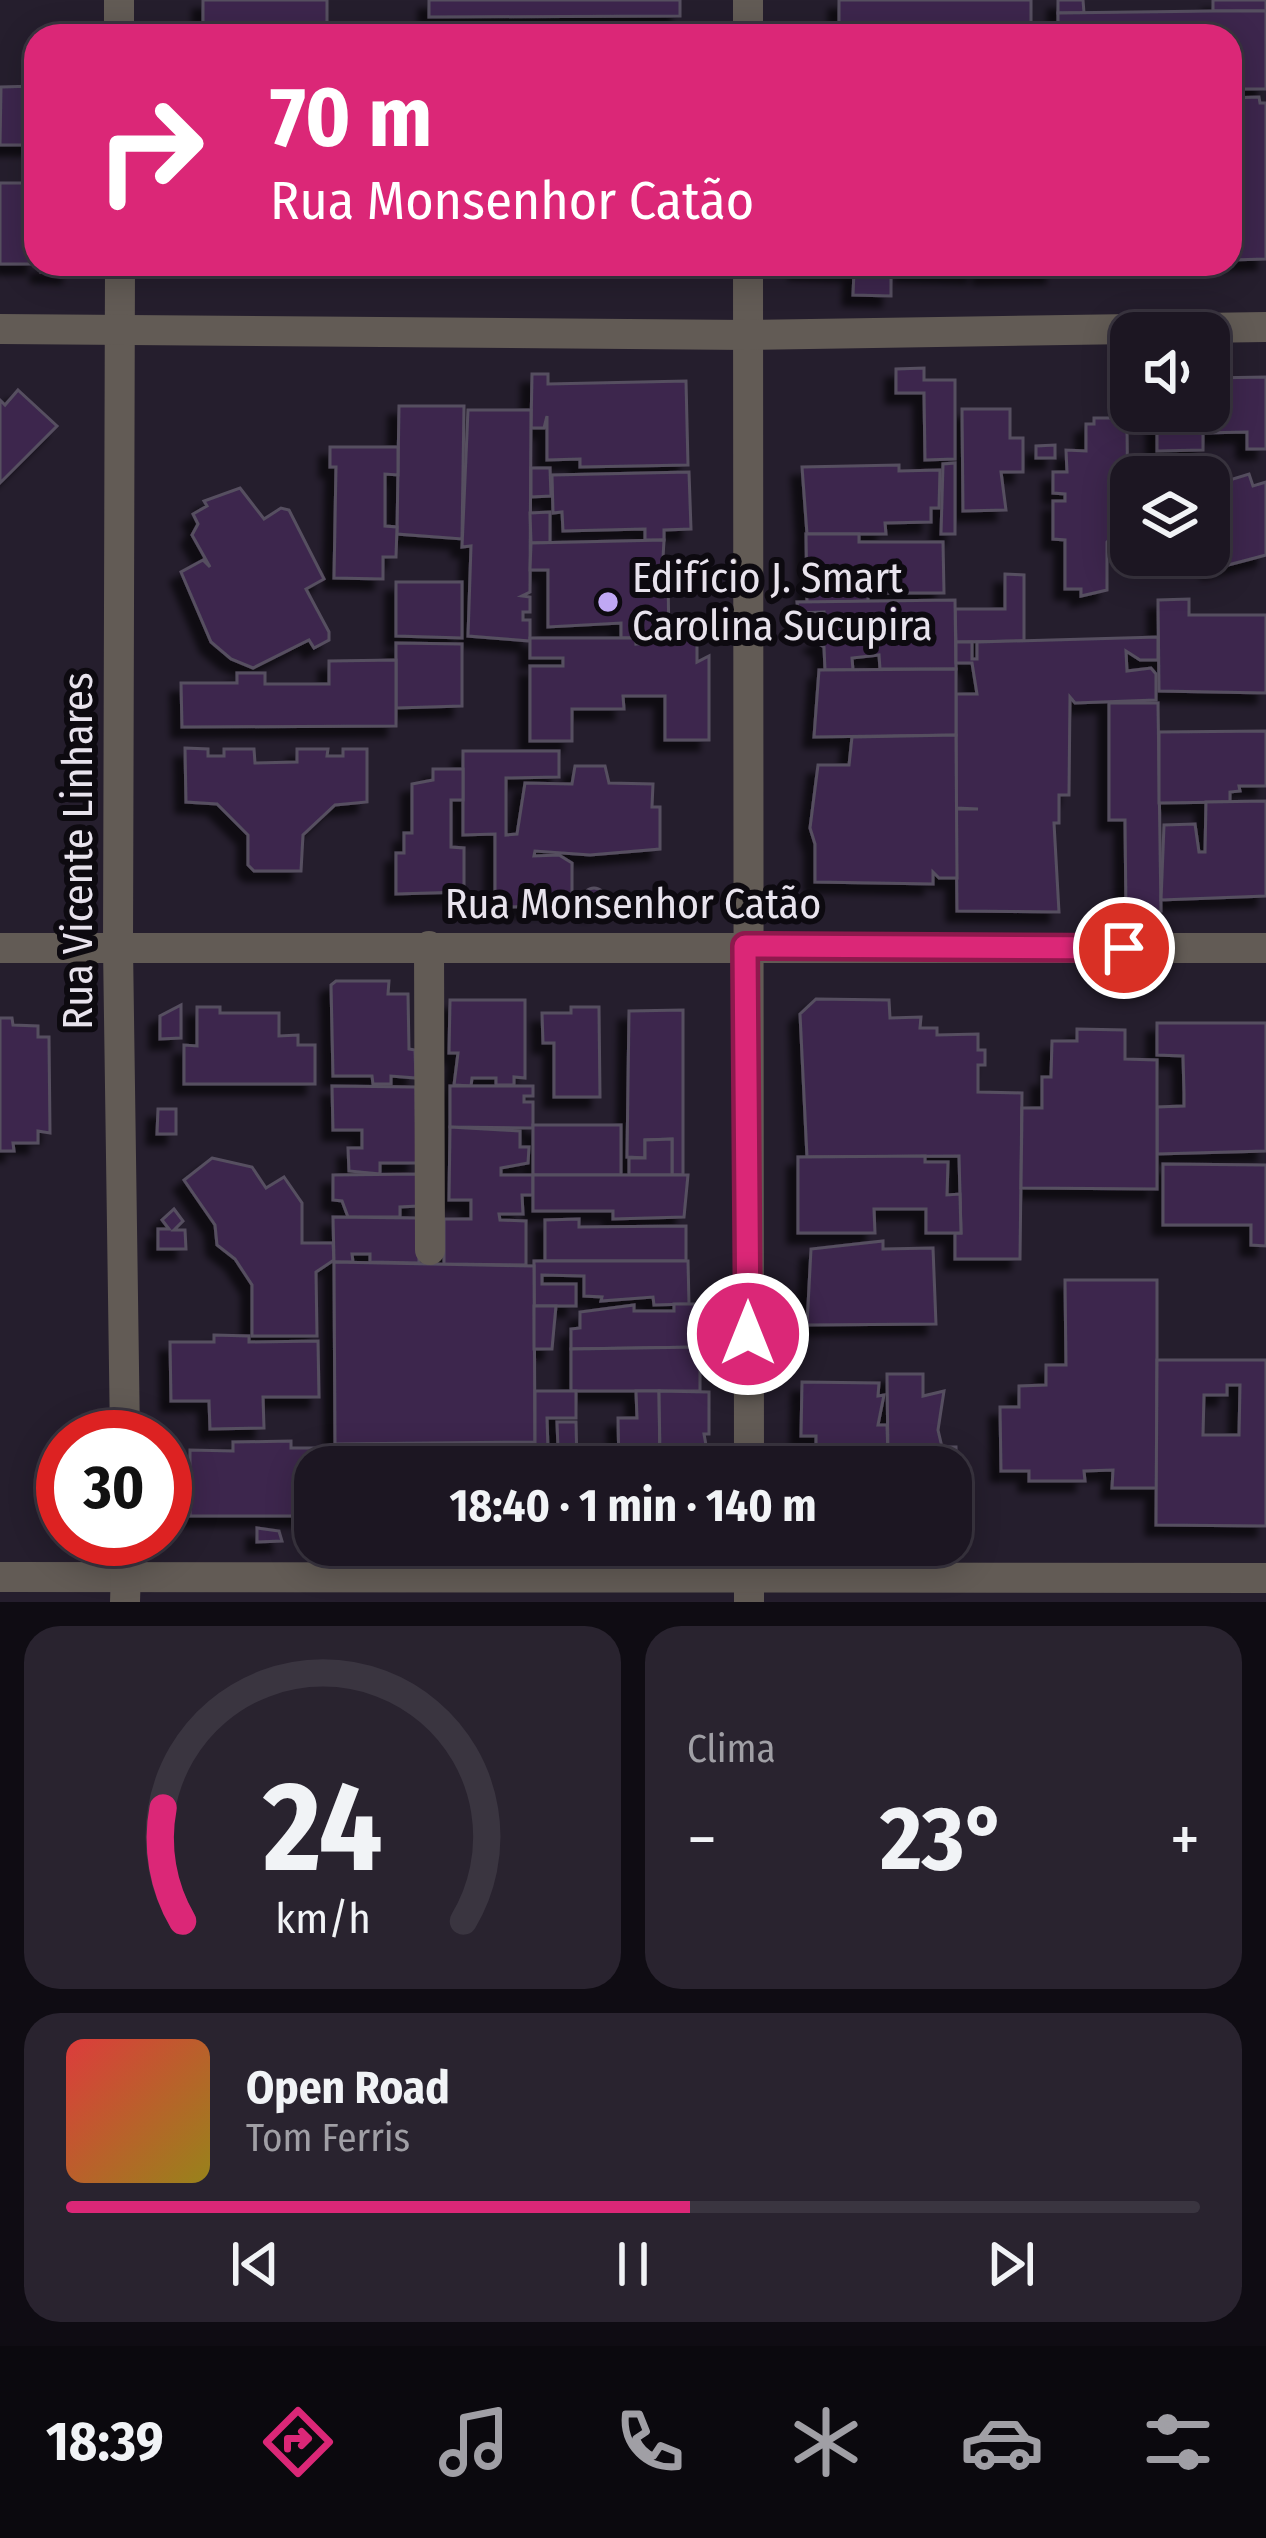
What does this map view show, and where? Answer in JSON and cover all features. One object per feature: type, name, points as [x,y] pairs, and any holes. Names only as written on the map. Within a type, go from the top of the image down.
[{"type":"street","name":"Rua Vicente Linhares","points":[[120,276],[118,947],[125,1410]]},
{"type":"street","points":[[748,276],[748,1446]]},
{"type":"street","points":[[0,329],[748,335],[1266,327]]},
{"type":"street","points":[[429,946],[430,1250]]},
{"type":"street","name":"Rua Monsenhor Catão","points":[[0,948],[1266,949]]},
{"type":"street","points":[[0,1577],[126,1590],[749,1590],[1266,1577]]},
{"type":"building","points":[[203,0],[327,0],[327,24],[203,24]]},
{"type":"building","points":[[429,0],[680,0],[680,16],[429,17]]},
{"type":"building","points":[[839,0],[1031,0],[1031,24],[839,24]]},
{"type":"building","points":[[1058,0],[1083,0],[1084,13],[1058,13]]},
{"type":"building","points":[[1213,0],[1266,0],[1266,11],[1213,11]]},
{"type":"building","points":[[1266,11],[1266,89],[1243,89],[1242,24],[1058,24],[1058,13]]},
{"type":"building","points":[[24,86],[24,145],[0,145],[1,87]]},
{"type":"building","points":[[1259,97],[1260,103],[1266,103],[1266,259],[1242,260],[1242,98]]},
{"type":"building","points":[[0,183],[24,183],[24,264],[0,264]]},
{"type":"building","points":[[854,276],[891,276],[891,296],[853,295]]},
{"type":"building","points":[[924,368],[924,380],[955,380],[955,459],[925,460],[924,393],[896,393],[896,369]]},
{"type":"building","points":[[532,374],[548,374],[548,384],[686,381],[688,465],[580,467],[580,459],[547,460],[547,416],[544,428],[531,428]]},
{"type":"building","points":[[1266,377],[1266,449],[1247,449],[1247,432],[1203,433],[1203,450],[1157,451],[1157,432],[1230,432],[1230,378]]},
{"type":"building","points":[[18,390],[57,426],[0,483],[0,400],[5,405]]},
{"type":"building","points":[[399,406],[464,406],[462,539],[397,534]]},
{"type":"building","points":[[962,409],[1010,409],[1010,438],[1023,438],[1023,472],[1001,472],[1006,510],[963,511]]},
{"type":"building","points":[[468,410],[531,410],[530,592],[522,596],[530,597],[530,612],[523,612],[523,620],[530,620],[530,641],[468,636],[471,546],[462,547]]},
{"type":"building","points":[[1094,418],[1110,418],[1110,432],[1127,432],[1127,456],[1110,456],[1107,590],[1081,596],[1081,589],[1065,589],[1065,540],[1053,539],[1053,501],[1065,501],[1065,494],[1053,493],[1053,472],[1067,472],[1066,450],[1086,451],[1086,424],[1094,424]]},
{"type":"building","points":[[1055,445],[1055,458],[1036,458],[1036,446]]},
{"type":"building","points":[[330,447],[398,447],[398,475],[385,474],[385,526],[397,527],[396,557],[383,557],[383,579],[334,578],[336,467],[330,467]]},
{"type":"building","points":[[955,463],[955,534],[941,534],[943,464]]},
{"type":"building","points":[[899,465],[899,471],[940,470],[939,508],[931,508],[931,522],[885,523],[886,534],[807,534],[802,467]]},
{"type":"building","points":[[531,468],[550,468],[551,496],[531,497]]},
{"type":"building","points":[[689,472],[691,529],[664,530],[664,540],[645,540],[645,529],[563,531],[562,512],[553,513],[552,475]]},
{"type":"building","points":[[1249,474],[1253,486],[1266,482],[1266,555],[1230,565],[1230,480]]},
{"type":"building","points":[[240,488],[264,519],[281,508],[289,510],[324,579],[306,589],[329,632],[329,640],[314,648],[309,640],[253,668],[231,659],[211,642],[181,572],[203,560],[210,567],[192,535],[198,524],[193,514],[207,506],[204,501]]},
{"type":"building","points":[[550,512],[550,543],[531,543],[530,513]]},
{"type":"building","points":[[806,534],[859,534],[859,542],[943,542],[944,593],[868,593],[868,601],[807,603]]},
{"type":"building","name":"Edifício J. Smart Carolina Sucupira","points":[[664,540],[662,576],[637,577],[637,581],[668,580],[669,638],[621,638],[621,623],[548,627],[548,570],[530,570],[531,543]]},
{"type":"building","points":[[1005,574],[1024,575],[1024,641],[956,642],[955,609],[1005,609]]},
{"type":"building","points":[[396,582],[462,582],[462,638],[396,636]]},
{"type":"building","points":[[1189,599],[1189,615],[1266,615],[1266,693],[1159,691],[1158,600]]},
{"type":"building","points":[[955,600],[956,669],[880,669],[879,655],[852,658],[853,670],[825,670],[824,647],[814,641],[825,635],[824,612],[798,613],[797,602]]},
{"type":"building","points":[[1158,637],[1158,660],[1140,660],[1126,651],[1127,671],[1151,668],[1156,674],[1156,700],[1075,703],[1070,697],[1069,795],[1059,795],[1059,823],[1054,823],[1059,912],[957,911],[956,809],[978,809],[956,808],[956,694],[977,694],[972,663],[956,663],[956,642],[972,642],[972,659],[977,659],[977,642]]},
{"type":"building","points":[[530,638],[636,638],[636,644],[697,638],[697,662],[709,656],[709,740],[665,740],[665,696],[623,696],[624,709],[572,709],[572,741],[530,741],[530,666],[563,666],[563,658],[530,658]]},
{"type":"building","points":[[396,643],[462,644],[462,706],[396,708]]},
{"type":"building","points":[[396,660],[396,726],[182,727],[181,683],[237,683],[237,673],[265,673],[265,684],[329,684],[329,661]]},
{"type":"building","points":[[956,669],[956,735],[814,737],[819,670]]},
{"type":"building","points":[[1109,703],[1158,703],[1161,911],[1126,912],[1125,820],[1109,820]]},
{"type":"building","points":[[1266,731],[1266,786],[1239,786],[1240,791],[1230,792],[1230,802],[1159,803],[1159,732]]},
{"type":"building","points":[[956,735],[957,878],[939,878],[933,872],[933,884],[815,882],[810,828],[818,765],[849,765],[852,737]]},
{"type":"building","points":[[185,748],[208,749],[208,756],[224,756],[224,749],[254,749],[255,763],[297,762],[297,749],[328,749],[327,756],[343,756],[343,749],[367,749],[367,802],[335,805],[303,835],[301,871],[254,871],[248,865],[248,835],[217,804],[186,802]]},
{"type":"building","points":[[463,751],[559,751],[559,777],[506,778],[506,835],[517,834],[525,783],[572,784],[575,766],[605,766],[609,783],[653,784],[652,807],[660,807],[660,849],[590,855],[535,851],[534,856],[559,855],[572,863],[572,896],[558,906],[501,907],[495,902],[495,834],[463,835]]},
{"type":"building","points":[[433,769],[463,769],[463,800],[451,800],[451,847],[464,848],[464,892],[396,894],[396,853],[404,853],[404,833],[412,833],[412,784],[433,780]]},
{"type":"building","points":[[1266,801],[1266,896],[1161,900],[1164,825],[1195,824],[1199,852],[1205,852],[1206,802]]},
{"type":"building","points":[[594,888],[605,899],[594,910],[583,899]]},
{"type":"building","points":[[336,981],[389,981],[388,994],[408,994],[409,1049],[415,1050],[416,1078],[391,1076],[391,1084],[373,1084],[372,1076],[333,1076],[331,985]]},
{"type":"building","points":[[816,999],[889,1000],[890,1018],[921,1017],[920,1028],[937,1028],[937,1035],[978,1034],[985,1065],[978,1065],[978,1092],[1022,1093],[1020,1259],[955,1259],[955,1233],[961,1233],[959,1156],[807,1157],[800,1014]]},
{"type":"building","points":[[450,1000],[525,1000],[525,1078],[514,1077],[514,1085],[496,1085],[496,1078],[472,1078],[471,1086],[454,1085],[458,1053],[449,1053]]},
{"type":"building","points":[[181,1005],[181,1038],[160,1039],[160,1016]]},
{"type":"building","points":[[197,1007],[220,1007],[220,1013],[279,1013],[279,1036],[298,1035],[298,1045],[315,1045],[315,1084],[184,1084],[184,1045],[197,1046]]},
{"type":"building","points":[[571,1007],[599,1007],[600,1097],[554,1097],[554,1043],[543,1043],[542,1013],[571,1013]]},
{"type":"building","points":[[683,1010],[683,1175],[672,1175],[672,1139],[645,1140],[645,1158],[627,1157],[629,1011]]},
{"type":"building","points":[[0,1018],[12,1018],[13,1025],[38,1026],[38,1037],[49,1037],[50,1133],[38,1131],[38,1143],[13,1143],[14,1151],[0,1151]]},
{"type":"building","points":[[1157,1023],[1266,1023],[1266,1151],[1157,1154],[1157,1107],[1184,1106],[1184,1093],[1183,1056],[1157,1055]]},
{"type":"building","points":[[1077,1029],[1125,1030],[1125,1059],[1157,1060],[1157,1189],[1021,1188],[1022,1108],[1042,1108],[1042,1077],[1051,1077],[1052,1041],[1077,1041]]},
{"type":"building","points":[[332,1086],[416,1087],[417,1163],[380,1163],[380,1174],[349,1171],[348,1148],[362,1148],[362,1130],[333,1130]]},
{"type":"building","points":[[450,1086],[533,1086],[533,1096],[524,1096],[524,1102],[533,1102],[533,1128],[450,1127]]},
{"type":"building","points":[[158,1109],[176,1109],[176,1134],[157,1134]]},
{"type":"building","points":[[533,1125],[621,1125],[621,1175],[533,1175]]},
{"type":"building","points":[[450,1127],[520,1131],[520,1147],[529,1147],[528,1163],[501,1168],[501,1175],[533,1175],[533,1195],[522,1195],[523,1214],[499,1214],[500,1220],[526,1221],[526,1265],[444,1264],[444,1219],[471,1219],[471,1200],[449,1200]]},
{"type":"building","points":[[672,1139],[672,1175],[629,1175],[629,1158],[645,1158],[645,1140]]},
{"type":"building","points":[[925,1156],[925,1162],[948,1162],[947,1195],[960,1194],[961,1233],[926,1233],[926,1209],[874,1209],[875,1233],[798,1233],[798,1157]]},
{"type":"building","points":[[212,1158],[252,1167],[266,1188],[284,1177],[302,1203],[302,1243],[333,1243],[334,1260],[316,1272],[317,1336],[252,1336],[252,1285],[235,1259],[217,1245],[215,1225],[184,1180]]},
{"type":"building","points":[[1163,1164],[1266,1165],[1266,1246],[1251,1245],[1251,1225],[1163,1225]]},
{"type":"building","points":[[418,1174],[418,1206],[400,1207],[400,1217],[348,1217],[342,1201],[333,1200],[333,1175]]},
{"type":"building","points":[[533,1175],[688,1175],[684,1217],[613,1219],[613,1211],[533,1211]]},
{"type":"building","points":[[174,1209],[183,1221],[174,1230],[185,1230],[186,1249],[158,1249],[158,1229],[169,1229],[162,1220]]},
{"type":"building","points":[[333,1217],[419,1218],[419,1263],[370,1262],[370,1254],[352,1254],[353,1262],[334,1262]]},
{"type":"building","points":[[579,1219],[579,1227],[686,1226],[686,1261],[545,1261],[545,1220]]},
{"type":"building","points":[[883,1241],[883,1249],[933,1248],[936,1324],[807,1325],[811,1249]]},
{"type":"building","points":[[534,1261],[688,1261],[689,1304],[654,1305],[653,1297],[601,1301],[602,1297],[584,1296],[584,1276],[542,1275],[542,1284],[576,1284],[576,1306],[534,1306]]},
{"type":"building","points":[[334,1262],[534,1266],[535,1442],[335,1444]]},
{"type":"building","points":[[1065,1280],[1157,1280],[1157,1488],[1112,1488],[1113,1470],[1084,1471],[1085,1481],[1029,1481],[1029,1471],[1001,1471],[1000,1407],[1019,1407],[1019,1386],[1046,1385],[1046,1365],[1066,1365]]},
{"type":"building","points":[[674,1304],[699,1304],[700,1347],[571,1349],[571,1329],[580,1328],[580,1312],[634,1305],[634,1311],[674,1311]]},
{"type":"building","points":[[534,1306],[556,1306],[552,1349],[534,1349]]},
{"type":"building","points":[[214,1335],[249,1336],[249,1342],[318,1341],[319,1397],[263,1397],[264,1428],[210,1429],[209,1401],[171,1401],[170,1342],[214,1342]]},
{"type":"building","points":[[700,1347],[700,1391],[571,1391],[571,1349]]},
{"type":"building","points":[[1157,1360],[1266,1360],[1266,1526],[1156,1525]],"holes":[[[1227,1385],[1240,1385],[1239,1435],[1203,1435],[1204,1395],[1227,1395]]]},
{"type":"building","points":[[887,1374],[923,1374],[923,1396],[944,1391],[938,1430],[942,1446],[888,1446]]},
{"type":"building","points":[[802,1382],[879,1383],[878,1396],[884,1395],[878,1425],[887,1425],[888,1446],[816,1446],[816,1436],[801,1436]]},
{"type":"building","points":[[535,1391],[576,1391],[576,1418],[547,1418],[548,1446],[535,1446]]},
{"type":"building","points":[[636,1391],[659,1391],[660,1446],[619,1446],[618,1418],[637,1418]]},
{"type":"building","points":[[659,1391],[709,1392],[706,1446],[660,1446]]},
{"type":"building","points":[[557,1422],[576,1422],[577,1446],[558,1446]]},
{"type":"building","points":[[291,1441],[294,1516],[192,1516],[192,1450],[233,1451],[233,1442]]},
{"type":"building","points":[[257,1528],[279,1531],[282,1541],[257,1542]]},
{"type":"place","name":"Edifício J. Smart Carolina Sucupira","points":[[608,602]]},
{"type":"route","points":[[748,1334],[745,946],[1124,948]]}]
